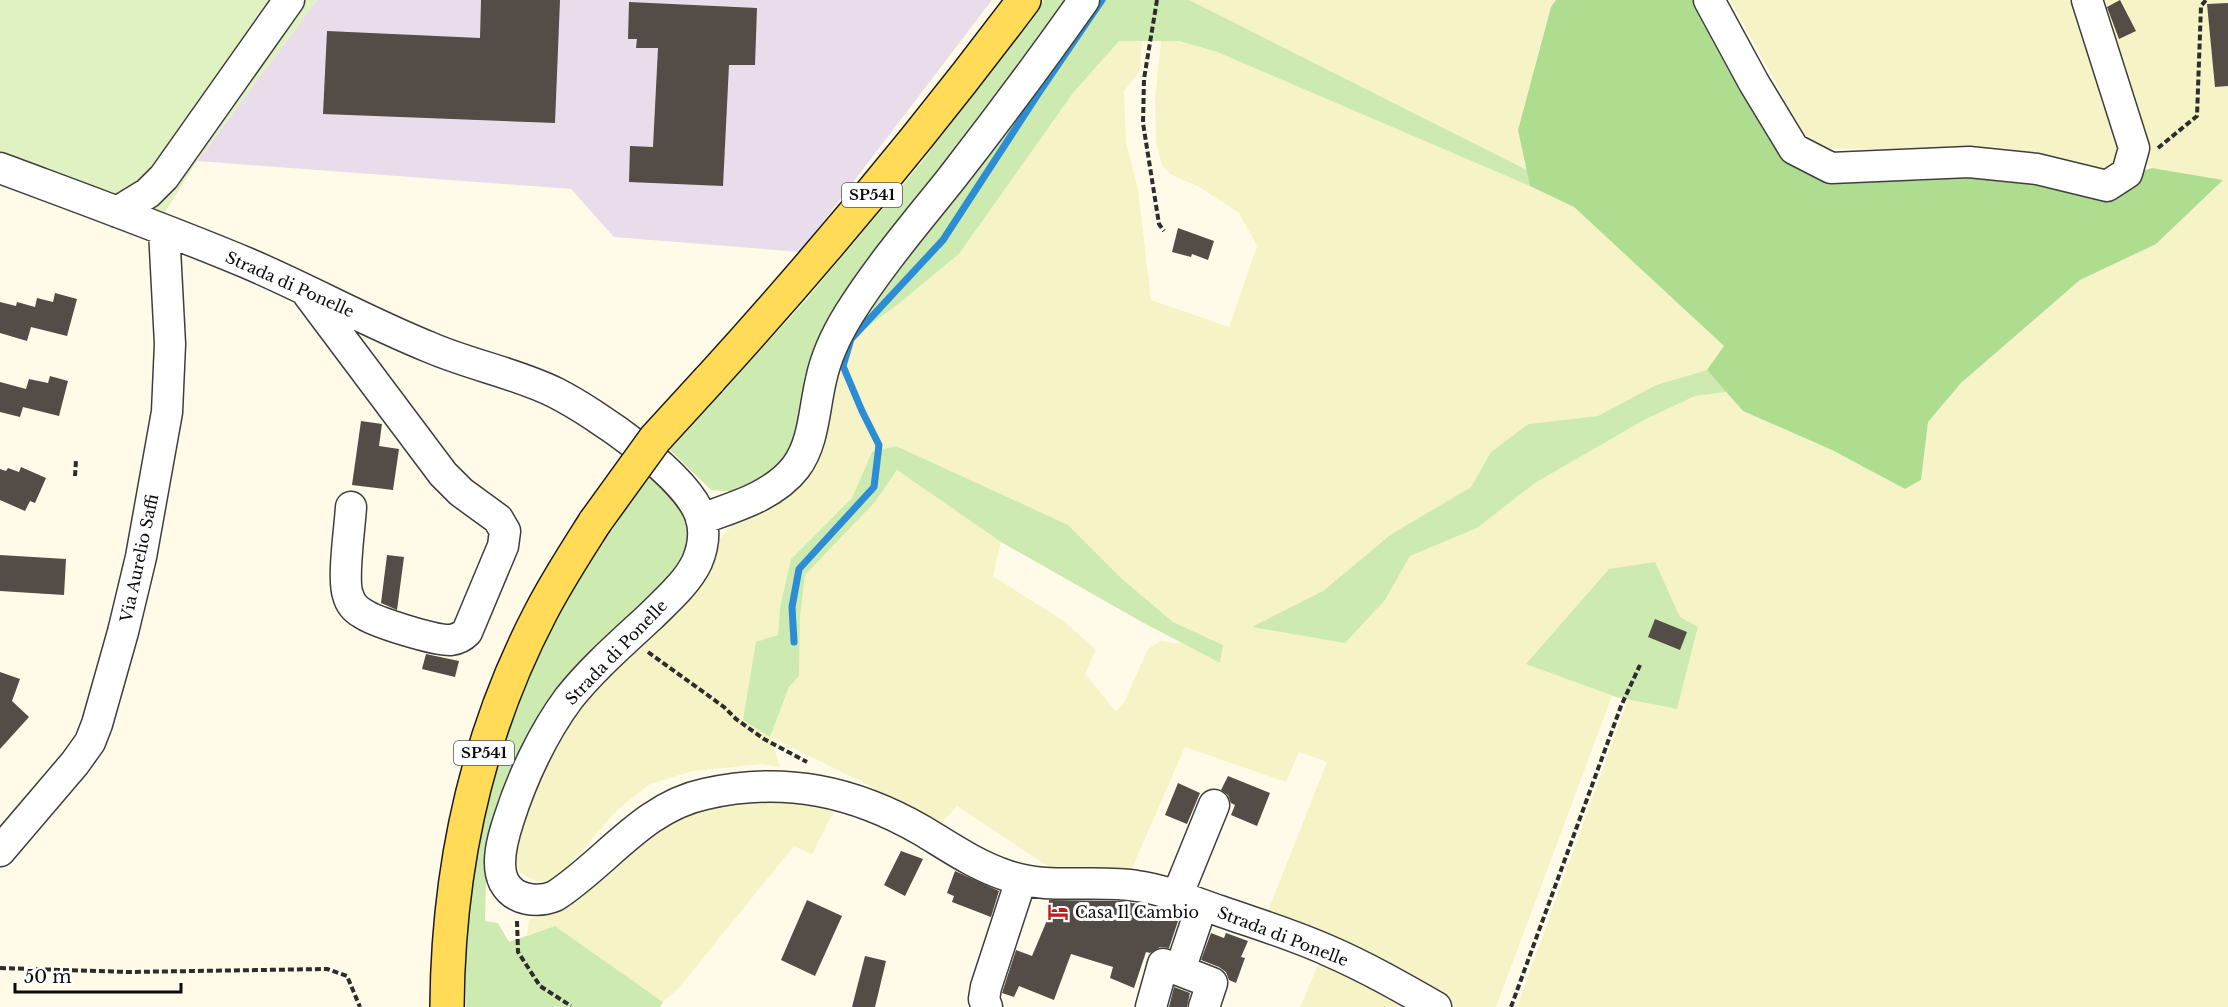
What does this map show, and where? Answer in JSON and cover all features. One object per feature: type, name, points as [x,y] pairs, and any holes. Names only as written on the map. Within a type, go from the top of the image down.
[{"type":"main road","name":"SP541","points":[[447,1007],[448,947],[465,818],[502,699],[530,634],[557,584],[595,522],[655,440],[797,283],[867,201],[1024,0]]},
{"type":"street","points":[[117,212],[148,193],[164,177],[289,0]]},
{"type":"street","points":[[701,519],[774,488],[796,467],[810,436],[825,363],[831,346],[849,315],[901,243],[1021,89],[1084,0]]},
{"type":"street","points":[[1709,0],[1754,83],[1794,149],[1831,168],[1969,162],[2037,169],[2107,186],[2127,173],[2133,148],[2087,0]]},
{"type":"street","name":"Strada di Ponelle","points":[[0,168],[238,260],[427,346],[523,379],[574,403],[625,438],[666,471],[693,500],[701,519],[702,547],[693,569],[671,597],[579,687],[564,706],[537,751],[506,828],[501,869],[507,886],[520,897],[541,901],[555,896],[646,822],[682,801],[713,792],[777,786],[808,788],[866,804],[896,816],[988,869],[1021,880],[1136,885],[1190,901],[1328,950],[1430,1005]]},
{"type":"street","name":"Via Aurelio Saffi","points":[[0,851],[75,763],[90,742],[126,623],[143,547],[167,404],[170,344],[164,230]]},
{"type":"street","points":[[304,290],[443,474],[461,492],[504,526],[506,537],[503,546],[467,632],[462,637],[450,640],[432,637],[373,619],[352,605],[346,587],[351,507]]},
{"type":"street","points":[[1180,970],[1190,901],[1214,805]]},
{"type":"street","points":[[987,1007],[984,999],[986,987],[1021,880]]},
{"type":"street","points":[[1151,1007],[1163,964],[1212,983],[1204,1007]]},
{"type":"path","points":[[1157,0],[1144,80],[1143,123],[1159,224],[1164,231]]},
{"type":"path","points":[[2127,173],[2197,116],[2201,6],[2206,0]]},
{"type":"path","points":[[75,476],[76,460]]},
{"type":"path","points":[[629,636],[764,739],[814,765]]},
{"type":"path","points":[[1511,1007],[1621,706],[1640,665]]},
{"type":"path","points":[[520,897],[516,926],[518,952],[540,986],[571,1006]]},
{"type":"path","points":[[0,968],[128,972],[327,969],[347,976],[360,1007]]},
{"type":"shaded area","points":[[317,0],[992,0],[800,252],[614,237],[571,189],[197,161]]},
{"type":"shaded area","points":[[1189,0],[1556,0],[1551,7],[1518,130],[1527,170]]},
{"type":"shaded area","points":[[1730,0],[2228,0],[2228,1007],[1517,1007],[1628,699],[1677,709],[1698,628],[1526,663],[1612,696],[1496,1007],[1453,1007],[1328,939],[1267,913],[1327,762],[1299,752],[1286,782],[1185,747],[1129,875],[1054,870],[957,806],[937,828],[874,788],[771,737],[780,767],[762,764],[693,771],[650,784],[617,810],[563,872],[552,880],[540,882],[520,872],[516,864],[516,857],[520,828],[534,782],[564,730],[597,689],[688,597],[715,544],[733,524],[779,497],[825,400],[853,326],[858,335],[959,254],[1073,93],[1119,41],[1142,41],[1140,71],[1124,91],[1126,142],[1138,189],[1151,300],[1229,327],[1257,246],[1239,213],[1199,187],[1170,174],[1162,165],[1156,142],[1155,99],[1161,41],[1179,41],[1217,52],[1574,207],[1724,346],[1707,370],[1656,385],[1598,416],[1528,424],[1491,452],[1471,487],[1390,535],[1323,591],[1253,627],[1385,600],[1410,556],[1477,528],[1535,483],[1644,420],[1695,396],[1727,392],[1743,411],[1832,450],[1905,489],[1921,480],[1928,422],[1961,383],[2080,280],[2156,243],[2223,180],[2152,168],[2124,145],[2121,162],[2097,172],[1972,151],[1812,148]],"holes":[[[872,452],[1121,578],[1173,622],[1223,645],[1220,663],[1184,644],[1160,641],[1148,649],[1125,700],[1116,712],[1085,674],[1096,650],[1065,622],[993,576],[1001,542],[897,470],[875,502],[805,575],[800,617],[799,676],[789,687],[770,737],[780,607],[791,559],[852,498]]]},
{"type":"shaded area","points":[[792,802],[837,805],[812,854],[794,846],[678,989],[663,1002],[555,926],[527,935],[529,919],[554,913],[591,888],[676,816],[725,805]]},
{"type":"shaded area","points":[[1320,961],[1400,1004],[1401,1007],[1300,1007]]},
{"type":"green space","points":[[0,0],[317,0],[197,161],[165,212],[87,187],[0,155]]},
{"type":"green space","points":[[1044,0],[1068,0],[823,330],[805,381],[797,436],[772,473],[736,492],[711,490],[670,450],[804,302],[921,163]]},
{"type":"green space","points":[[1105,0],[1189,0],[1527,170],[1530,186],[1217,52],[1179,41],[1119,41],[1073,93],[959,254],[857,335],[853,326]]},
{"type":"green space","points":[[1556,0],[1701,0],[1738,74],[1841,180],[1918,181],[1982,176],[2077,190],[2152,168],[2223,180],[2156,244],[2080,280],[1961,383],[1928,422],[1921,480],[1905,489],[1832,450],[1743,411],[1707,370],[1724,346],[1574,207],[1530,186],[1518,130],[1551,7]]},
{"type":"green space","points":[[1707,370],[1727,392],[1695,396],[1644,420],[1535,483],[1477,528],[1410,556],[1385,600],[1345,643],[1252,627],[1323,591],[1390,535],[1471,487],[1491,452],[1528,424],[1598,416],[1656,385]]},
{"type":"green space","points":[[896,446],[1068,525],[1121,578],[1173,622],[1223,645],[1220,663],[1142,622],[1001,542],[897,470],[875,502],[805,575],[800,617],[799,676],[789,687],[770,737],[743,720],[756,642],[778,635],[780,607],[791,559],[852,498],[872,452]]},
{"type":"green space","points":[[649,475],[675,500],[686,515],[691,531],[689,543],[669,578],[499,802],[487,842],[485,921],[498,923],[509,942],[555,926],[663,1002],[660,1007],[466,1007],[466,957],[476,859],[485,810],[513,715],[554,625],[599,549]]},
{"type":"green space","points":[[1655,562],[1680,617],[1698,627],[1677,709],[1616,697],[1526,664],[1609,569]]},
{"type":"building","points":[[481,0],[560,0],[555,123],[323,114],[327,31],[480,38]]},
{"type":"building","points":[[2120,0],[2136,31],[2119,39],[2107,7]]},
{"type":"building","points":[[629,2],[757,8],[755,65],[729,65],[723,186],[629,182],[630,146],[653,147],[658,48],[636,48],[637,39],[628,39]]},
{"type":"building","points":[[2228,3],[2228,86],[2215,87],[2207,4]]},
{"type":"building","points":[[1178,228],[1214,241],[1208,260],[1192,254],[1191,257],[1172,252]]},
{"type":"building","points":[[55,293],[77,299],[67,336],[31,327],[27,341],[0,333],[0,302],[16,306],[17,302],[35,307],[37,298],[53,302]]},
{"type":"building","points":[[50,376],[68,381],[59,416],[23,407],[20,417],[0,412],[0,382],[26,389],[29,379],[48,383]]},
{"type":"building","points":[[361,421],[382,424],[379,446],[399,449],[393,490],[352,485]]},
{"type":"building","points":[[21,467],[46,478],[35,503],[30,501],[25,511],[0,500],[0,469],[6,471],[8,468],[19,472]]},
{"type":"building","points":[[0,555],[66,559],[64,595],[0,591]]},
{"type":"building","points":[[387,555],[404,557],[397,610],[381,603]]},
{"type":"building","points":[[1655,619],[1687,632],[1680,650],[1648,637]]},
{"type":"building","points":[[426,654],[459,661],[455,677],[422,669]]},
{"type":"building","points":[[0,672],[20,679],[12,701],[29,717],[0,749]]},
{"type":"building","points":[[1228,776],[1270,793],[1257,826],[1231,815],[1235,805],[1221,790]]},
{"type":"building","points":[[1178,783],[1200,793],[1187,824],[1165,815]]},
{"type":"building","points":[[901,851],[923,859],[905,896],[884,885]]},
{"type":"building","points":[[955,871],[999,891],[991,917],[952,902],[954,896],[947,893]]},
{"type":"building","points":[[807,900],[842,916],[815,976],[781,960]]},
{"type":"building","points":[[1049,900],[1120,901],[1180,915],[1169,948],[1160,947],[1150,953],[1146,952],[1134,988],[1110,978],[1113,967],[1071,954],[1054,1000],[1019,986],[1014,997],[1002,993],[1016,950],[1032,956],[1048,918]]},
{"type":"building","points":[[1211,933],[1224,938],[1226,933],[1248,941],[1241,957],[1245,958],[1236,983],[1229,980],[1226,972],[1219,967],[1201,960]]},
{"type":"building","points":[[865,956],[886,961],[875,1007],[852,1007]]},
{"type":"building","points":[[1174,987],[1190,993],[1187,1007],[1169,1007]]},
{"type":"waterway","points":[[794,642],[792,607],[799,569],[874,487],[879,445],[843,366],[851,339],[943,240],[1102,0]]},
{"type":"place","name":"Casa Il Cambio","points":[[1058,912]]}]
